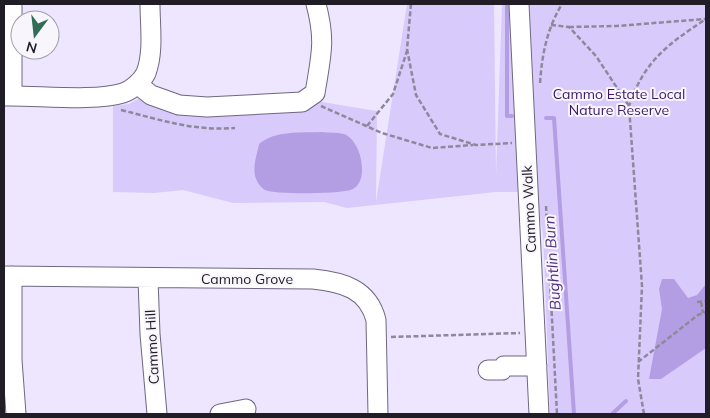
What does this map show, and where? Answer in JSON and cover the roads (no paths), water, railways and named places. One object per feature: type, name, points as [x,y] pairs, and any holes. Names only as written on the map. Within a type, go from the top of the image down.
[{"type":"street","points":[[12,4],[8,96],[107,96],[125,93],[145,75],[150,56],[150,4]]},
{"type":"street","points":[[137,84],[151,95],[180,104],[208,107],[302,102],[309,99],[315,93],[324,42],[323,28],[316,4]]},
{"type":"street","name":"Cammo Walk","points":[[519,4],[539,414]]},
{"type":"street","points":[[8,276],[16,414]]},
{"type":"street","name":"Cammo Grove","points":[[8,276],[148,279],[313,279],[344,284],[366,298],[374,310],[377,338],[378,414]]},
{"type":"street","name":"Cammo Hill","points":[[148,279],[151,354],[157,414]]},
{"type":"street","points":[[488,370],[502,370],[508,364],[537,366]]},
{"type":"street","points":[[220,414],[246,409]]},
{"type":"waterway","name":"Bughtlin Burn","points":[[507,4],[507,116],[512,116]]},
{"type":"waterway","name":"Bughtlin Burn","points":[[546,118],[554,118],[574,414]]},
{"type":"waterway","points":[[612,414],[626,401]]},
{"type":"park label","name":"Cammo Estate Local Nature Reserve","points":[[619,102]]}]
